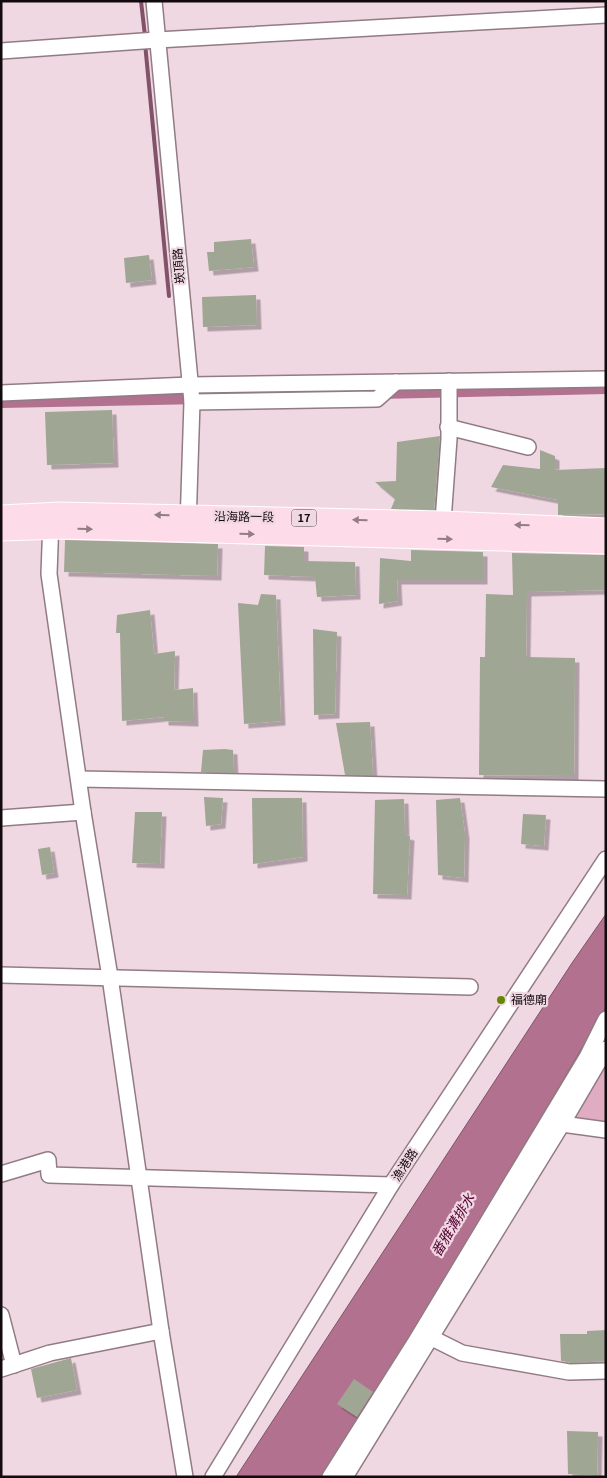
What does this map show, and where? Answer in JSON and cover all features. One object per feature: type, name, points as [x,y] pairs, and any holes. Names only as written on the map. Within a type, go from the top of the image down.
[{"type":"main road","name":"沿海路一段","points":[[1,515],[51,521],[549,534],[606,528]]},
{"type":"main road","name":"沿海路一段","points":[[1,531],[51,521]]},
{"type":"main road","name":"沿海路一段","points":[[421,530],[443,521],[549,534],[606,544]]},
{"type":"street","name":"崁頂路","points":[[154,1],[192,402],[188,524]]},
{"type":"street","points":[[1,51],[157,40],[606,15]]},
{"type":"street","points":[[1,392],[190,385],[606,379]]},
{"type":"street","points":[[443,521],[449,439],[449,381]]},
{"type":"street","points":[[192,402],[377,399],[396,382]]},
{"type":"street","points":[[448,427],[528,447]]},
{"type":"street","points":[[51,521],[49,574],[161,1331],[185,1477]]},
{"type":"street","points":[[79,779],[606,789]]},
{"type":"street","points":[[1,818],[83,812]]},
{"type":"street","name":"漁港路","points":[[213,1477],[391,1185],[606,858]]},
{"type":"street","points":[[1,975],[470,986]]},
{"type":"street","points":[[345,1477],[587,1057],[606,1019]]},
{"type":"street","points":[[330,1477],[423,1339],[562,1124],[606,1049]]},
{"type":"street","points":[[562,1124],[606,1130]]},
{"type":"street","points":[[1,1174],[48,1160],[49,1175],[391,1185]]},
{"type":"street","points":[[1,1315],[8,1367],[50,1353],[161,1331]]},
{"type":"street","points":[[423,1339],[462,1353],[569,1372],[606,1371]]},
{"type":"shaded area","points":[[604,1066],[606,1066],[606,1124],[574,1119]]},
{"type":"water","name":"番雅溝排水","points":[[606,914],[606,1007],[406,1348],[327,1477],[236,1477],[572,963]]},
{"type":"building","points":[[251,239],[254,267],[209,271],[207,252],[214,252],[214,242]]},
{"type":"building","points":[[149,255],[152,280],[126,283],[124,258]]},
{"type":"building","points":[[256,295],[257,325],[203,327],[202,297]]},
{"type":"building","points":[[112,410],[114,463],[47,465],[45,412]]},
{"type":"building","points":[[440,436],[434,510],[391,509],[395,499],[375,482],[396,481],[397,442]]},
{"type":"building","points":[[540,450],[555,456],[555,470],[606,468],[606,514],[558,515],[558,500],[491,487],[503,465],[540,469]]},
{"type":"building","points":[[65,540],[218,544],[217,576],[64,572]]},
{"type":"building","points":[[265,546],[304,547],[304,561],[355,562],[356,595],[317,597],[315,577],[264,575]]},
{"type":"building","points":[[411,550],[483,552],[483,580],[397,580],[398,601],[379,604],[380,558],[411,561]]},
{"type":"building","points":[[512,553],[606,555],[606,590],[527,592],[526,657],[575,658],[574,776],[479,775],[480,657],[485,657],[486,594],[513,595]]},
{"type":"building","points":[[261,594],[276,595],[281,721],[244,724],[238,603],[258,605]]},
{"type":"building","points":[[150,610],[154,654],[175,651],[174,690],[193,688],[194,722],[164,721],[164,717],[122,721],[120,633],[116,633],[117,615]]},
{"type":"building","points":[[313,629],[337,632],[335,714],[314,715]]},
{"type":"building","points":[[370,722],[373,775],[345,775],[336,723]]},
{"type":"building","points":[[203,750],[233,750],[234,773],[201,772]]},
{"type":"building","points":[[204,797],[223,798],[221,824],[206,826]]},
{"type":"building","points":[[252,798],[302,798],[303,857],[253,864]]},
{"type":"building","points":[[460,798],[465,834],[464,878],[438,875],[436,800]]},
{"type":"building","points":[[404,799],[405,835],[410,836],[407,895],[373,894],[375,800]]},
{"type":"building","points":[[135,812],[162,812],[160,864],[132,863]]},
{"type":"building","points":[[523,814],[546,815],[544,846],[521,844]]},
{"type":"building","points":[[50,847],[54,873],[42,875],[38,849]]},
{"type":"building","points":[[606,1330],[606,1361],[573,1363],[561,1361],[560,1334],[587,1334],[587,1331]]},
{"type":"building","points":[[71,1358],[77,1390],[37,1398],[31,1369]]},
{"type":"building","points":[[354,1379],[373,1392],[357,1417],[337,1404]]},
{"type":"building","points":[[567,1431],[598,1432],[597,1476],[568,1474]]},
{"type":"waterway","points":[[141,1],[145,36]]},
{"type":"waterway","points":[[145,43],[169,296]]},
{"type":"waterway","points":[[379,392],[606,387]]},
{"type":"waterway","points":[[1,401],[203,397]]},
{"type":"place","name":"福德廟","points":[[501,1000]]}]
